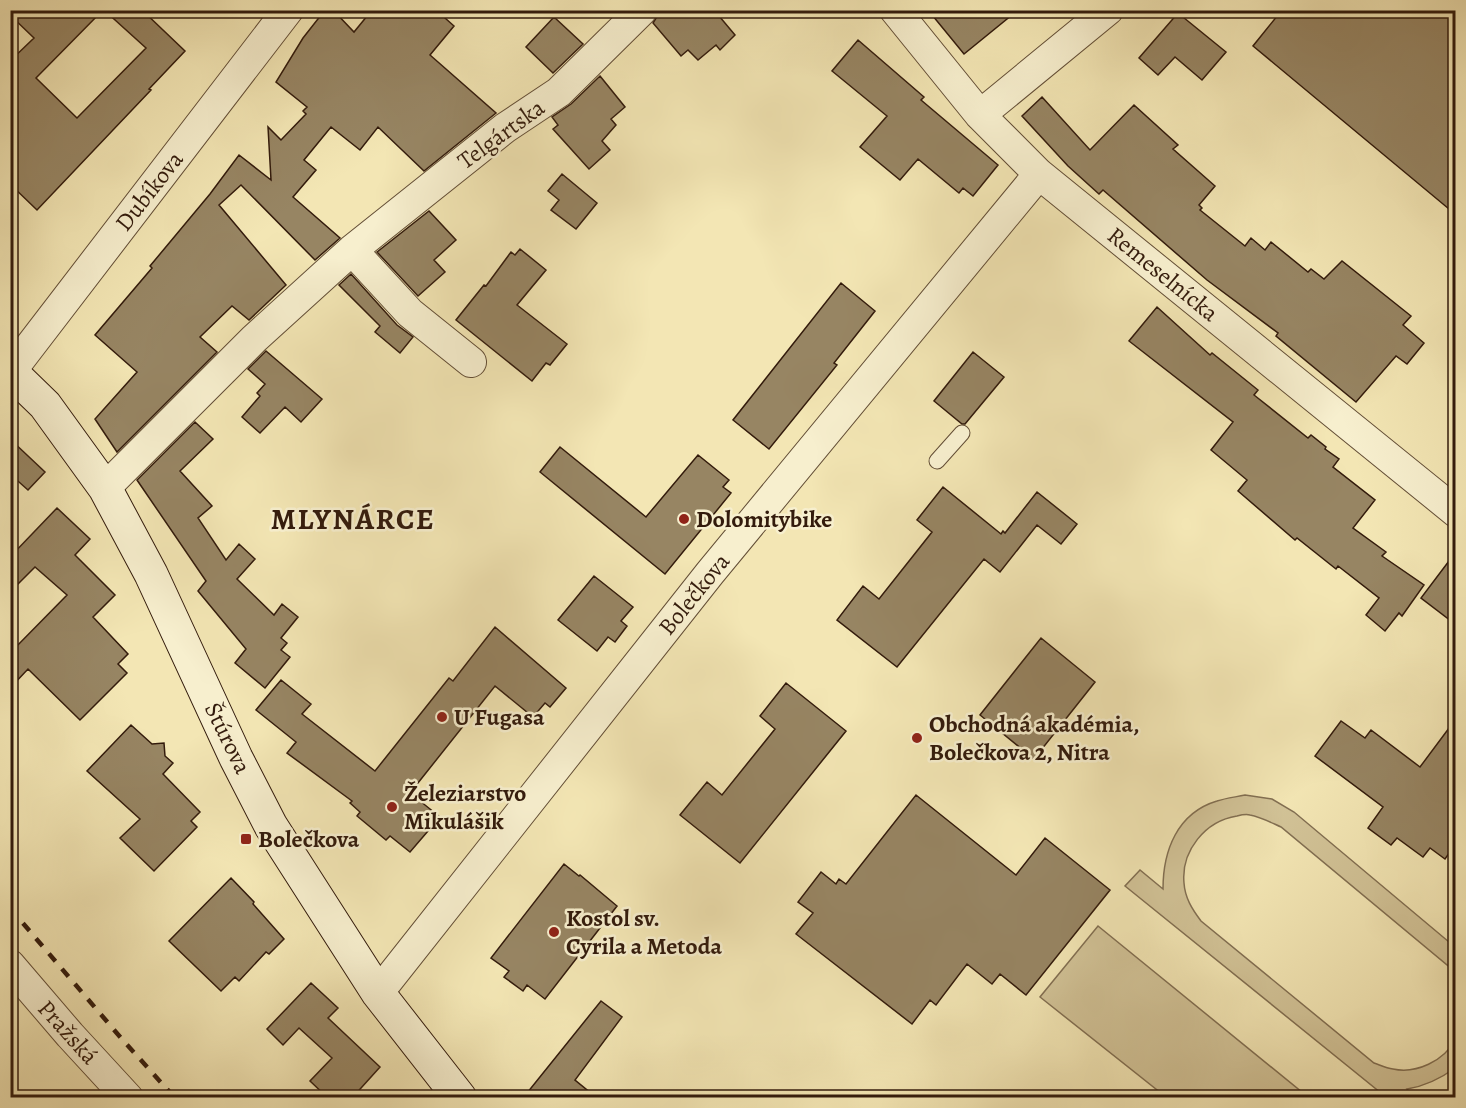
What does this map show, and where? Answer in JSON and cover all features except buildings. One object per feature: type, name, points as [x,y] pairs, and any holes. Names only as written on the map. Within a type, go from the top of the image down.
[{"type":"street","name":"Dubíkova","points":[[11,371],[288,10]]},
{"type":"street","name":"Telgártska","points":[[105,488],[254,339],[352,250],[505,128],[559,92],[642,10]]},
{"type":"street","name":"Remeselnícka","points":[[894,10],[980,115],[1039,174],[1455,512]]},
{"type":"street","points":[[980,115],[1108,10]]},
{"type":"street","name":"Bolečkova","points":[[378,993],[710,573],[1039,174]]},
{"type":"street","points":[[352,250],[410,313],[471,362]]},
{"type":"street","name":"Štúrova","points":[[11,371],[45,405],[105,488],[151,574],[236,758],[272,826],[378,993],[460,1098]]},
{"type":"street","name":"Pražská","points":[[10,965],[128,1098]]},
{"type":"lane","points":[[937,461],[962,433]]},
{"type":"shaded area","points":[[1245,795],[1272,799],[1294,812],[1455,947],[1455,976],[1453,970],[1281,827],[1258,817],[1242,815],[1215,824],[1197,839],[1187,860],[1184,871],[1186,894],[1201,921],[1374,1063],[1402,1070],[1420,1068],[1437,1060],[1455,1040],[1455,1068],[1432,1082],[1407,1089],[1414,1097],[1386,1097],[1125,886],[1140,870],[1163,889],[1166,861],[1175,835],[1182,824],[1203,807],[1220,800]]},
{"type":"shaded area","points":[[1098,926],[1308,1097],[1166,1097],[1040,997]]},
{"type":"railway","points":[[10,908],[175,1098]]},
{"type":"place","name":"Dolomitybike","points":[[684,519]]},
{"type":"place","name":"U Fugasa","points":[[442,717]]},
{"type":"place","name":"Obchodná akadémia, Bolečkova 2, Nitra","points":[[917,738]]},
{"type":"place","name":"Železiarstvo Mikulášik","points":[[392,807]]},
{"type":"place","name":"Bolečkova","points":[[246,839]]},
{"type":"place","name":"Kostol sv. Cyrila a Metoda","points":[[554,932]]},
{"type":"district","name":"MLYNÁRCE","points":[[353,519]]}]
